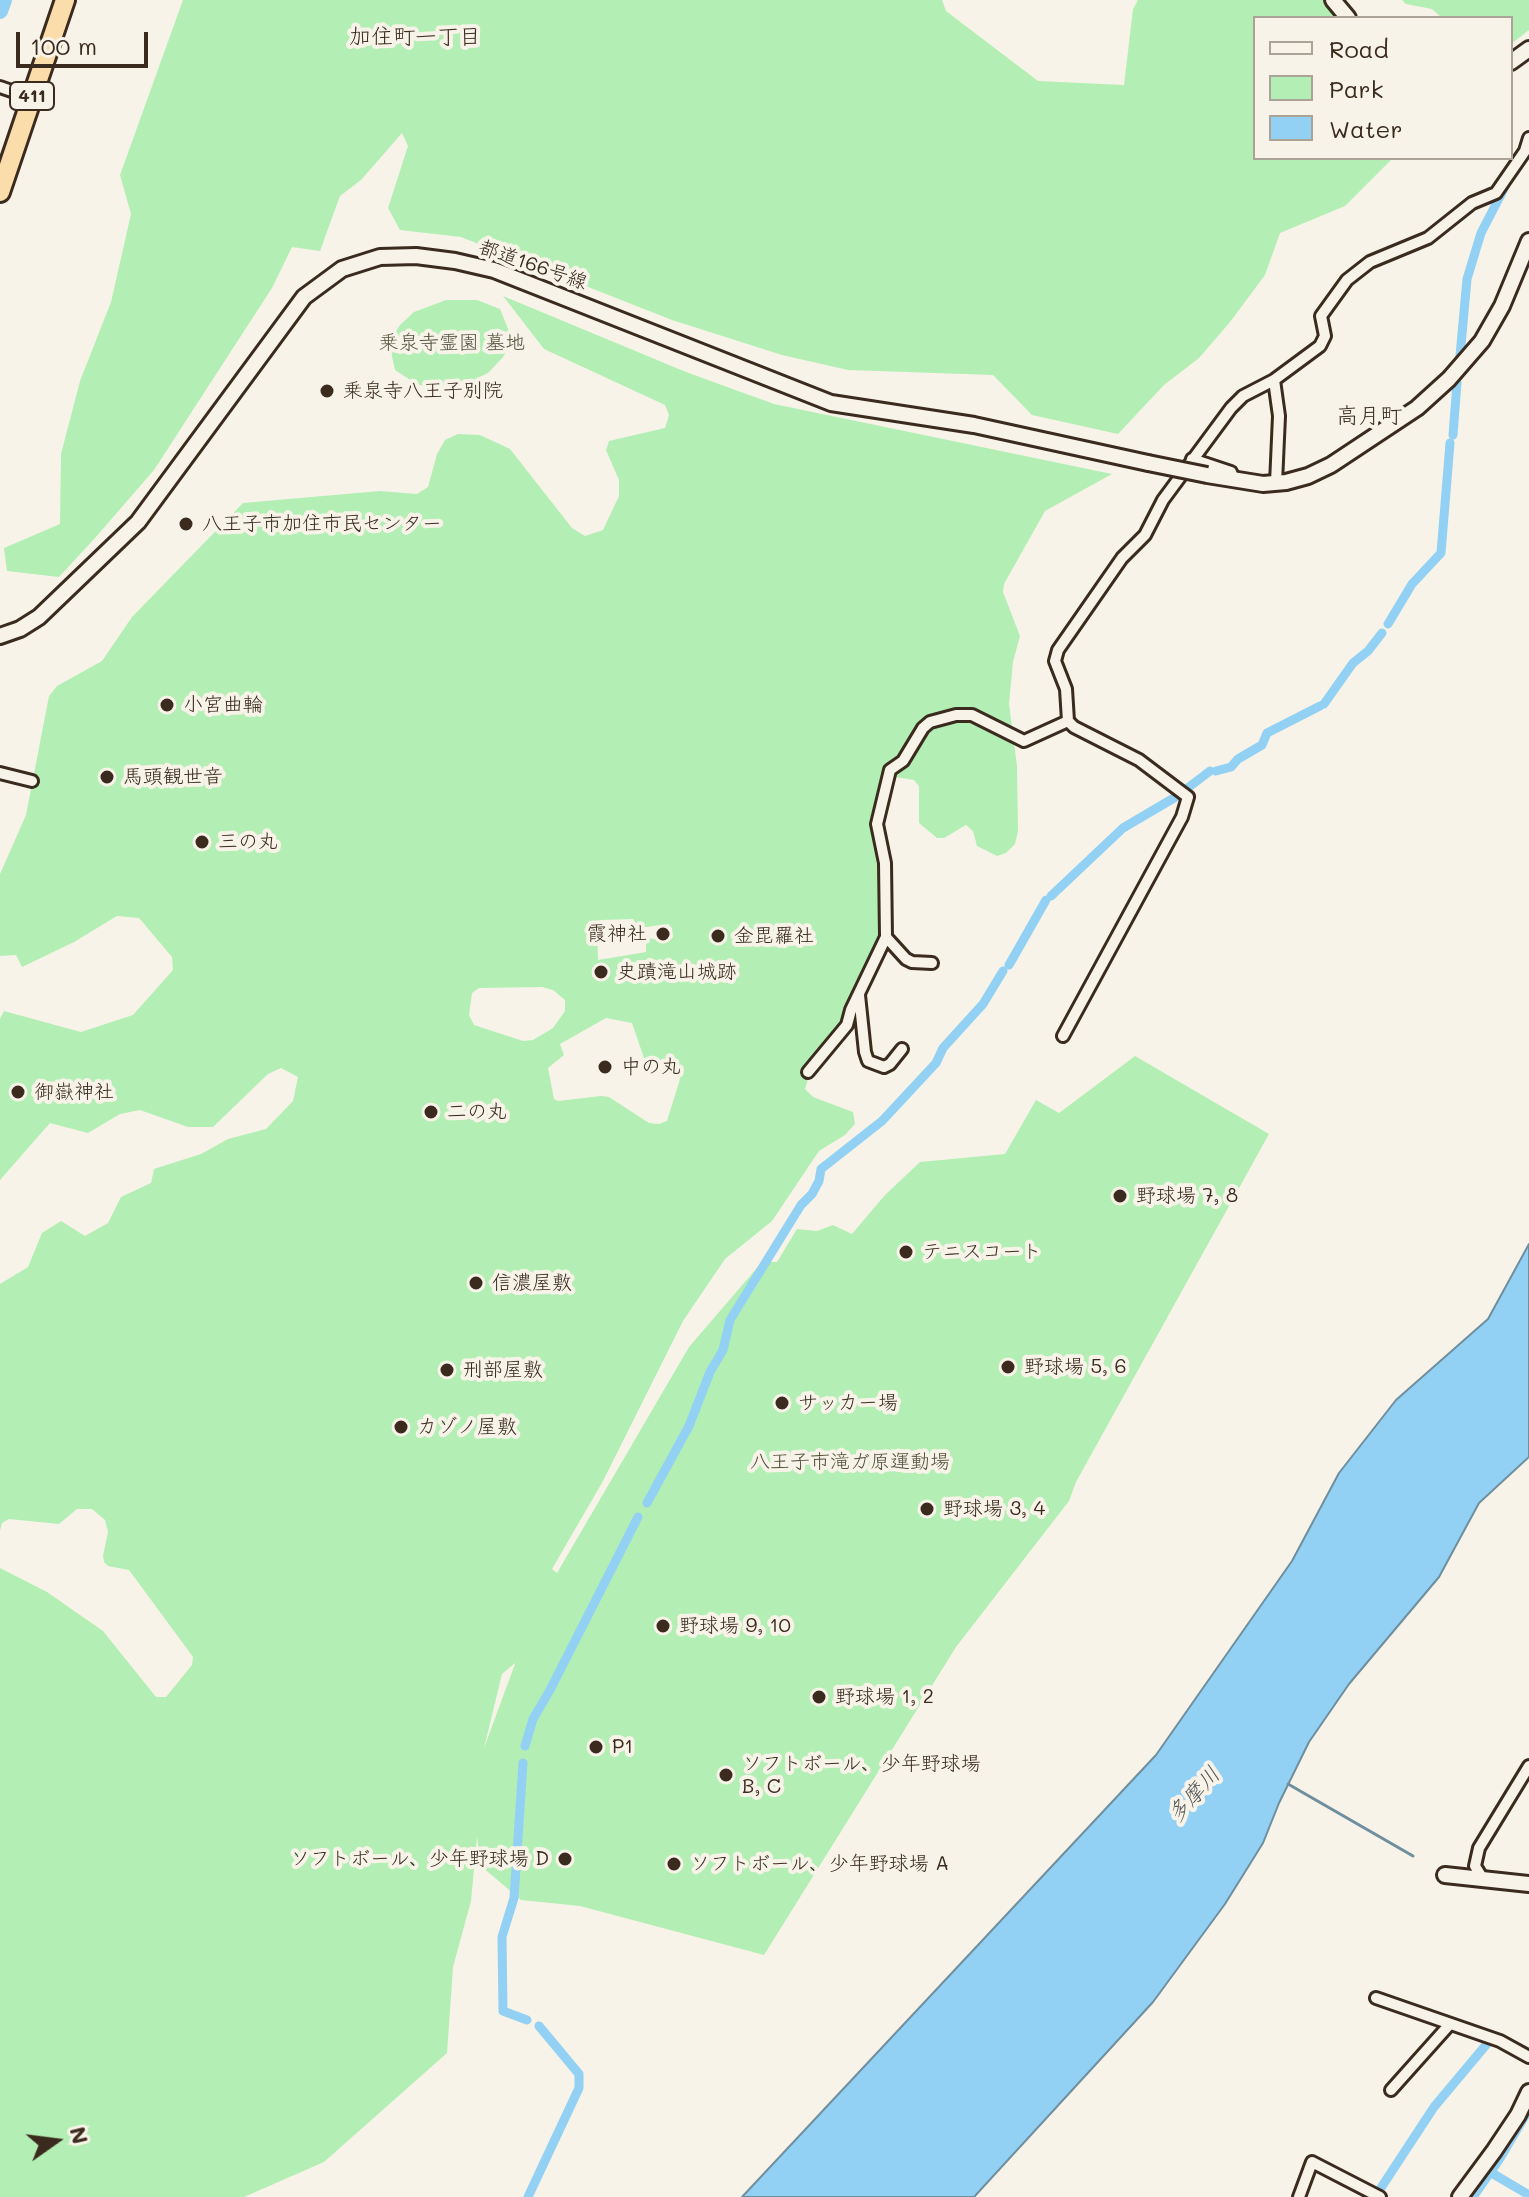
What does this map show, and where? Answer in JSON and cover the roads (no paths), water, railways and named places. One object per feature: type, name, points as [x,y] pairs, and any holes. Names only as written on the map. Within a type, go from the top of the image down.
[{"type":"highway","name":"411","points":[[0,192],[65,0]]},
{"type":"main road","points":[[1333,0],[1346,16]]},
{"type":"main road","name":"都道166号線","points":[[0,636],[20,629],[39,617],[138,522],[304,297],[342,269],[380,257],[416,256],[455,261],[514,276],[831,403],[974,425],[1234,480],[1276,483],[1308,476],[1331,465],[1440,389],[1482,341],[1502,306],[1529,241]]},
{"type":"main road","points":[[1445,1875],[1529,1884]]},
{"type":"main road","points":[[1460,2197],[1502,2139],[1529,2092]]},
{"type":"street","points":[[0,87],[32,98]]},
{"type":"street","points":[[1063,1036],[1182,817],[1188,797],[1139,760],[1068,721],[1066,689],[1055,661],[1058,650],[1122,558],[1145,535],[1163,500],[1192,459],[1243,396],[1274,380],[1320,346],[1325,336],[1321,316],[1355,272],[1370,262],[1428,238],[1472,203],[1496,193],[1527,151],[1529,138]]},
{"type":"street","points":[[0,162],[15,150]]},
{"type":"street","points":[[1274,380],[1279,416],[1276,483]]},
{"type":"street","points":[[1192,459],[1231,472],[1234,480]]},
{"type":"street","points":[[808,1072],[847,1025],[886,937],[885,863],[878,818],[890,770],[903,761],[930,722],[969,715],[1024,741],[1068,721]]},
{"type":"street","points":[[0,773],[32,781]]},
{"type":"street","points":[[886,937],[906,959],[932,963]]},
{"type":"street","points":[[859,995],[868,1061],[884,1067],[902,1049]]},
{"type":"street","points":[[1483,1879],[1475,1866],[1479,1848],[1529,1766]]},
{"type":"street","points":[[1376,1998],[1500,2041],[1529,2057]]},
{"type":"street","points":[[1391,2090],[1450,2024]]},
{"type":"street","points":[[1299,2197],[1312,2162],[1377,2195]]},
{"type":"water","name":"多摩川","points":[[1529,1244],[1529,1457],[1479,1503],[1439,1577],[1349,1684],[1309,1742],[1263,1843],[1225,1904],[1153,2002],[974,2197],[742,2197],[1156,1755],[1292,1561],[1339,1473],[1396,1400],[1488,1319]]},
{"type":"waterway","points":[[0,11],[4,0]]},
{"type":"waterway","points":[[1460,356],[1467,279],[1481,233],[1508,181]]},
{"type":"waterway","points":[[1453,435],[1457,383]]},
{"type":"waterway","points":[[1388,624],[1412,584],[1441,553],[1450,443]]},
{"type":"waterway","points":[[1324,704],[1353,663],[1368,651],[1382,633]]},
{"type":"waterway","points":[[1216,771],[1231,767],[1238,759],[1262,745],[1267,733],[1320,706]]},
{"type":"waterway","points":[[1185,790],[1210,771]]},
{"type":"waterway","points":[[1051,896],[1123,828],[1179,795]]},
{"type":"waterway","points":[[1009,965],[1046,900]]},
{"type":"waterway","points":[[647,1503],[689,1426],[710,1372],[723,1350],[730,1320],[801,1205],[812,1194],[821,1169],[882,1121],[936,1063],[943,1048],[983,1004],[1003,971]]},
{"type":"waterway","points":[[525,1746],[533,1719],[638,1517]]},
{"type":"waterway","points":[[523,1763],[514,1898],[502,1937],[503,2011],[527,2020]]},
{"type":"waterway","points":[[1288,1784],[1413,1856]]},
{"type":"waterway","points":[[528,2197],[579,2088],[579,2074],[539,2026]]},
{"type":"waterway","points":[[1375,2197],[1434,2107],[1491,2039]]},
{"type":"waterway","points":[[1473,2197],[1529,2109]]},
{"type":"waterway","points":[[1495,2175],[1529,2195]]},
{"type":"place","name":"乗泉寺八王子別院","points":[[327,391]]},
{"type":"place","name":"八王子市加住市民センター","points":[[186,524]]},
{"type":"place","name":"小宮曲輪","points":[[167,705]]},
{"type":"place","name":"馬頭観世音","points":[[107,777]]},
{"type":"place","name":"三の丸","points":[[202,842]]},
{"type":"place","name":"霞神社","points":[[663,934]]},
{"type":"place","name":"金毘羅社","points":[[718,936]]},
{"type":"place","name":"史蹟滝山城跡","points":[[601,972]]},
{"type":"place","name":"中の丸","points":[[605,1067]]},
{"type":"place","name":"御嶽神社","points":[[18,1092]]},
{"type":"place","name":"二の丸","points":[[431,1112]]},
{"type":"place","name":"野球場 7, 8","points":[[1120,1196]]},
{"type":"place","name":"テニスコート","points":[[906,1252]]},
{"type":"place","name":"信濃屋敷","points":[[476,1283]]},
{"type":"place","name":"野球場 5, 6","points":[[1008,1367]]},
{"type":"place","name":"刑部屋敷","points":[[447,1370]]},
{"type":"place","name":"サッカー場","points":[[782,1403]]},
{"type":"place","name":"カゾノ屋敷","points":[[401,1427]]},
{"type":"place","name":"野球場 3, 4","points":[[927,1509]]},
{"type":"place","name":"野球場 9, 10","points":[[663,1626]]},
{"type":"place","name":"野球場 1, 2","points":[[819,1697]]},
{"type":"place","name":"P1","points":[[596,1747]]},
{"type":"place","name":"ソフトボール、少年野球場 B, C","points":[[726,1775]]},
{"type":"place","name":"ソフトボール、少年野球場 D","points":[[565,1859]]},
{"type":"place","name":"ソフトボール、少年野球場 A","points":[[674,1864]]},
{"type":"district","name":"加住町一丁目","points":[[415,37]]},
{"type":"district","name":"高月町","points":[[1369,416]]},
{"type":"park label","name":"乗泉寺霊園 墓地","points":[[452,343]]},
{"type":"park label","name":"八王子市滝ガ原運動場","points":[[850,1462]]}]
